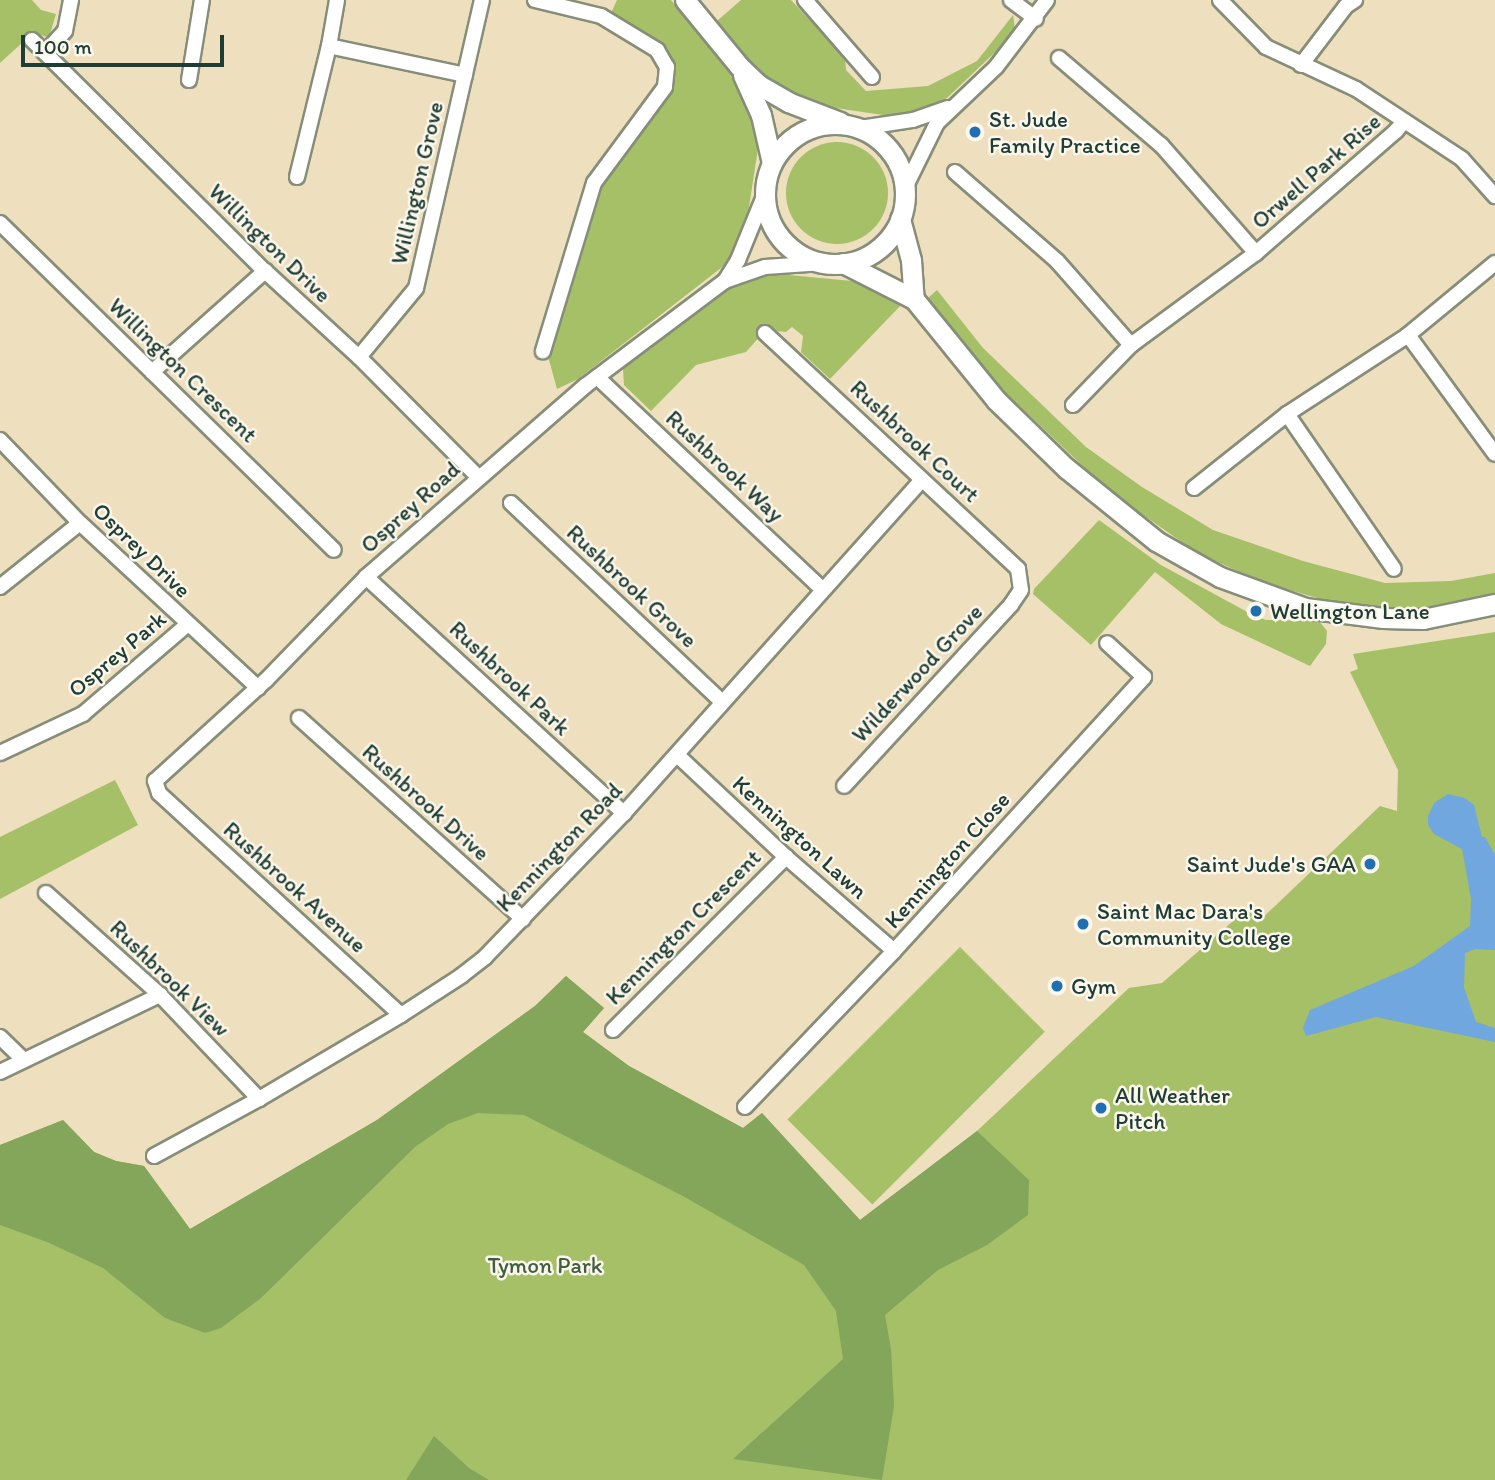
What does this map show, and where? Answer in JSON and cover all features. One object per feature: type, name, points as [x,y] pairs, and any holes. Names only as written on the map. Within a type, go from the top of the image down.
[{"type":"street","points":[[45,53],[65,31],[71,0]]},
{"type":"street","points":[[188,80],[202,0]]},
{"type":"street","points":[[297,177],[330,46],[337,0]]},
{"type":"street","name":"Willington Grove","points":[[359,357],[416,288],[482,0]]},
{"type":"street","points":[[535,0],[601,16],[657,50],[667,68],[665,87],[594,183],[542,351]]},
{"type":"street","points":[[685,0],[739,66],[759,85],[788,102],[876,136],[894,156],[905,188]]},
{"type":"street","points":[[805,0],[872,77]]},
{"type":"street","points":[[1011,0],[1036,19]]},
{"type":"street","points":[[915,299],[911,260],[901,219],[905,188],[937,123],[996,67],[1036,19],[1047,0]]},
{"type":"street","points":[[1220,0],[1266,47],[1356,89],[1462,159],[1495,196]]},
{"type":"street","points":[[1301,65],[1346,6],[1355,0]]},
{"type":"street","name":"Willington Drive","points":[[32,40],[265,271],[359,357],[478,477]]},
{"type":"street","points":[[330,46],[465,75]]},
{"type":"street","name":"Orwell Park Rise","points":[[1059,58],[1161,145],[1256,253]]},
{"type":"street","points":[[739,66],[761,115],[772,163]]},
{"type":"street","points":[[956,106],[913,120],[814,127],[799,133],[786,143],[772,163],[765,194],[768,216],[781,238],[800,255],[833,263],[915,299],[996,400],[1066,468],[1156,541],[1220,577],[1305,608],[1383,618],[1423,619],[1495,604]]},
{"type":"street","name":"Orwell Park Rise","points":[[1073,405],[1132,345],[1256,253],[1396,131],[1404,121]]},
{"type":"street","points":[[955,172],[1057,261],[1132,345]]},
{"type":"street","name":"Osprey Road","points":[[725,281],[738,260],[765,194]]},
{"type":"street","points":[[833,263],[865,257],[878,249],[901,219]]},
{"type":"street","name":"Willington Crescent","points":[[0,223],[334,550]]},
{"type":"street","points":[[1194,488],[1287,414],[1408,335],[1495,262]]},
{"type":"street","name":"Osprey Road","points":[[159,793],[155,781],[159,775],[258,688],[366,577],[478,477],[597,377],[725,281],[765,267],[833,263]]},
{"type":"street","points":[[152,372],[265,271]]},
{"type":"street","name":"Rushbrook Court","points":[[765,333],[1018,569],[1021,590]]},
{"type":"street","points":[[1408,335],[1495,454]]},
{"type":"street","name":"Rushbrook Way","points":[[597,377],[822,589]]},
{"type":"street","points":[[1287,414],[1394,569]]},
{"type":"street","name":"Osprey Drive","points":[[0,440],[80,523],[258,688]]},
{"type":"street","name":"Kennington Road","points":[[154,1156],[260,1099],[461,976],[523,919],[624,813],[922,480]]},
{"type":"street","name":"Rushbrook Grove","points":[[511,503],[722,702]]},
{"type":"street","points":[[0,587],[80,523]]},
{"type":"street","name":"Rushbrook Park","points":[[366,577],[624,813]]},
{"type":"street","name":"Wilderwood Grove","points":[[844,786],[1021,590]]},
{"type":"street","name":"Osprey Park","points":[[0,753],[83,714],[187,625]]},
{"type":"street","name":"Kennington Close","points":[[745,1107],[894,951],[1144,677],[1107,643]]},
{"type":"street","name":"Rushbrook Drive","points":[[299,718],[523,919]]},
{"type":"street","name":"Kennington Lawn","points":[[677,755],[786,857],[894,951]]},
{"type":"street","name":"Rushbrook Avenue","points":[[159,793],[401,1015]]},
{"type":"street","name":"Kennington Crescent","points":[[613,1030],[786,857]]},
{"type":"street","name":"Rushbrook View","points":[[46,893],[160,995],[260,1099]]},
{"type":"street","points":[[0,1072],[160,995]]},
{"type":"street","points":[[0,1037],[24,1060]]},
{"type":"green space","points":[[0,0],[32,0],[41,10],[56,14],[50,34],[46,37],[34,32],[0,63]]},
{"type":"green space","points":[[617,0],[671,0],[746,90],[759,142],[745,233],[733,255],[721,268],[578,379],[557,389],[549,360],[601,186],[673,85],[674,71],[670,57],[658,45],[611,13]]},
{"type":"green space","points":[[741,0],[791,0],[845,58],[846,70],[866,91],[928,86],[977,61],[1013,15],[1015,29],[1010,38],[947,98],[930,108],[908,115],[883,115],[815,105],[782,94],[756,69],[717,21]]},
{"type":"green space","points":[[837,142],[866,150],[880,164],[888,193],[880,222],[866,236],[837,244],[808,236],[794,222],[786,193],[794,164],[808,150]]},
{"type":"green space","points":[[768,273],[852,281],[883,290],[903,303],[830,379],[801,352],[803,336],[792,327],[786,332],[776,331],[770,325],[746,352],[696,365],[651,411],[624,385],[623,369],[723,292],[744,279]]},
{"type":"green space","points":[[937,290],[983,348],[1086,447],[1142,487],[1213,530],[1303,561],[1385,583],[1451,581],[1495,573],[1495,593],[1416,609],[1393,610],[1331,602],[1259,581],[1196,552],[1109,491],[1008,395],[966,348],[928,298]]},
{"type":"green space","points":[[1099,520],[1161,565],[1251,614],[1266,620],[1319,621],[1327,631],[1326,644],[1310,666],[1221,624],[1155,572],[1091,645],[1033,594],[1034,589]]},
{"type":"green space","name":"Tymon Park","points":[[1495,632],[1495,1480],[0,1480],[0,1145],[63,1120],[94,1152],[116,1161],[144,1166],[190,1229],[377,1120],[535,1006],[566,976],[604,1008],[583,1032],[629,1066],[743,1128],[762,1113],[860,1220],[977,1131],[1129,988],[1162,983],[1248,908],[1257,923],[1380,806],[1397,811],[1398,770],[1350,672],[1358,669],[1353,654]]},
{"type":"green space","points":[[115,780],[138,825],[0,899],[0,837]]},
{"type":"green space","points":[[960,947],[1045,1032],[872,1204],[787,1120]]},
{"type":"green space","points":[[566,976],[604,1008],[583,1032],[629,1066],[743,1128],[762,1113],[860,1220],[977,1131],[1029,1180],[1028,1215],[987,1245],[938,1270],[885,1315],[891,1349],[894,1406],[882,1480],[733,1459],[843,1359],[836,1311],[804,1265],[681,1195],[524,1115],[478,1113],[448,1124],[415,1147],[261,1298],[221,1328],[205,1333],[165,1318],[103,1268],[47,1242],[0,1225],[0,1145],[63,1120],[94,1152],[116,1161],[144,1166],[190,1229],[377,1120],[535,1006]]},
{"type":"green space","points":[[434,1436],[469,1468],[489,1480],[406,1480]]},
{"type":"water","points":[[1448,794],[1465,798],[1474,805],[1482,837],[1485,837],[1495,855],[1495,950],[1475,949],[1465,953],[1464,987],[1476,1022],[1495,1028],[1495,1042],[1376,1017],[1306,1036],[1303,1028],[1310,1010],[1414,966],[1470,926],[1471,899],[1462,849],[1434,834],[1428,825],[1428,816],[1434,803]]},
{"type":"place","name":"St. Jude Family Practice","points":[[975,132]]},
{"type":"place","name":"Wellington Lane","points":[[1256,611]]},
{"type":"place","name":"Saint Jude's GAA","points":[[1370,864]]},
{"type":"place","name":"Saint Mac Dara's Community College","points":[[1083,924]]},
{"type":"place","name":"Gym","points":[[1057,986]]},
{"type":"place","name":"All Weather Pitch","points":[[1101,1108]]}]
